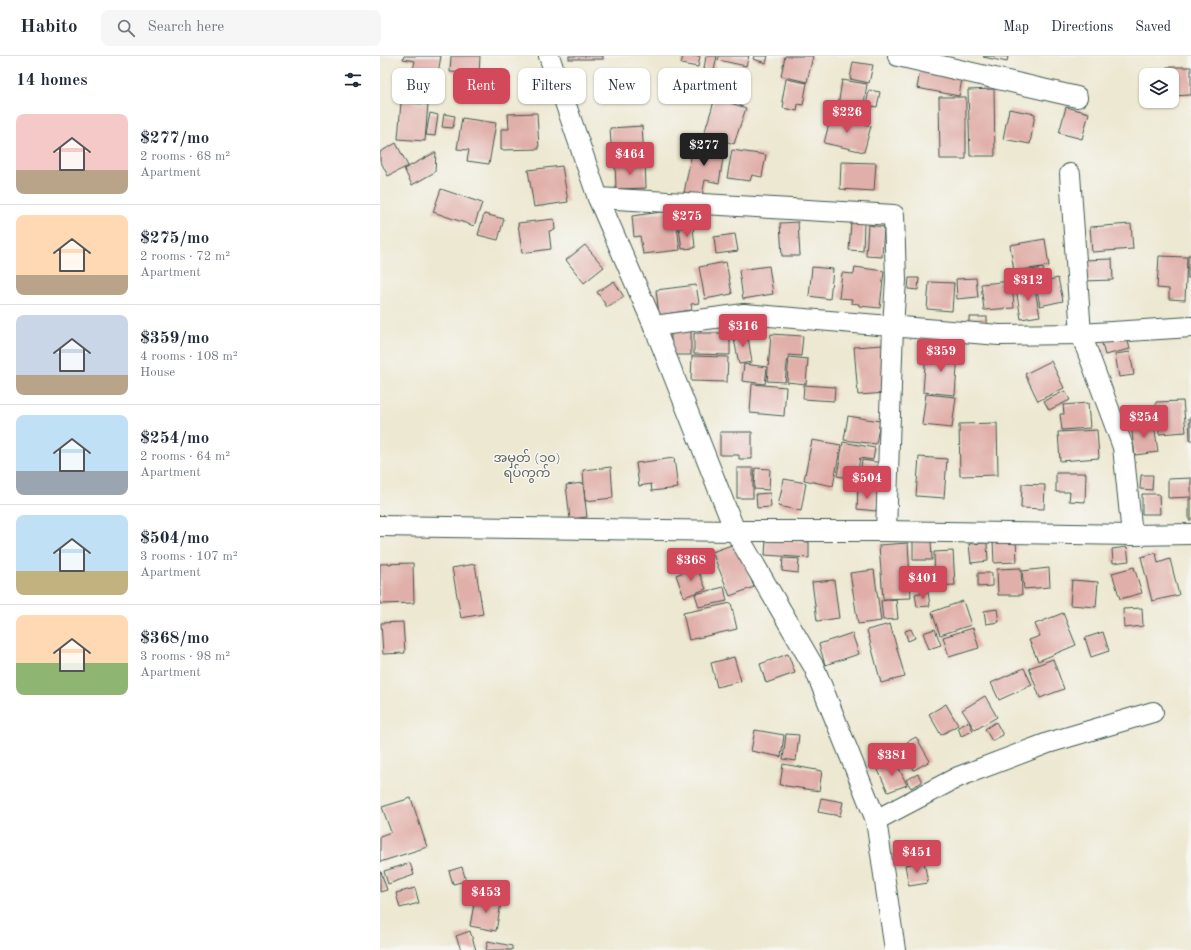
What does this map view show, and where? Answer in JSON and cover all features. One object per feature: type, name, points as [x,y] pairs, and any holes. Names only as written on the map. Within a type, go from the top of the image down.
[{"type":"street","points":[[549,56],[598,198],[654,326],[735,531],[814,667],[876,820],[895,950]]},
{"type":"street","points":[[898,56],[1077,97]]},
{"type":"street","points":[[1070,174],[1081,334],[1123,447],[1132,534]]},
{"type":"street","points":[[598,198],[894,216],[896,280],[886,531]]},
{"type":"street","points":[[654,326],[744,314],[999,335],[1081,334],[1191,327]]},
{"type":"street","points":[[380,526],[735,531],[1191,534]]},
{"type":"street","points":[[876,820],[958,777],[1048,743],[1153,712]]},
{"type":"building","points":[[404,56],[441,56],[439,68],[413,68],[415,61],[403,59]]},
{"type":"building","points":[[451,56],[480,56],[479,68],[453,68],[453,72],[450,72]]},
{"type":"building","points":[[569,56],[603,56],[603,59],[569,59]]},
{"type":"building","points":[[683,56],[700,56],[698,67],[681,64]]},
{"type":"building","points":[[706,56],[717,56],[715,68],[704,68]]},
{"type":"building","points":[[719,56],[749,56],[746,66],[718,60]]},
{"type":"building","points":[[754,56],[768,56],[766,63],[753,59]]},
{"type":"building","points":[[785,56],[813,56],[807,82],[781,76]]},
{"type":"building","points":[[1008,56],[1007,62],[983,57]]},
{"type":"building","points":[[853,62],[873,65],[869,83],[850,79]]},
{"type":"building","points":[[1191,67],[1191,95],[1179,96],[1179,68],[1167,68]]},
{"type":"building","points":[[920,71],[962,79],[959,96],[917,88]]},
{"type":"building","points":[[786,79],[807,83],[803,105],[798,104],[797,111],[783,108],[784,102],[782,101]]},
{"type":"building","points":[[842,80],[867,84],[862,117],[837,113]]},
{"type":"building","points":[[994,89],[995,156],[970,156],[968,90]]},
{"type":"building","points":[[869,90],[880,92],[877,107],[866,105]]},
{"type":"building","points":[[939,97],[966,97],[966,159],[940,159]]},
{"type":"building","points":[[401,104],[428,104],[425,141],[398,139]]},
{"type":"building","points":[[713,104],[734,104],[746,108],[734,144],[704,134]]},
{"type":"building","points":[[1066,107],[1089,113],[1082,139],[1059,133]]},
{"type":"building","points":[[1009,109],[1035,114],[1030,144],[1003,139]]},
{"type":"building","points":[[430,113],[438,115],[435,136],[426,135]]},
{"type":"building","points":[[537,113],[539,149],[501,150],[501,129],[509,129],[508,114]]},
{"type":"building","points":[[444,114],[455,116],[453,128],[442,127]]},
{"type":"building","points":[[831,116],[871,126],[864,152],[824,143]]},
{"type":"building","points":[[462,118],[496,123],[489,164],[467,161],[469,150],[457,149]]},
{"type":"building","points":[[642,126],[644,156],[612,158],[610,128]]},
{"type":"building","points":[[694,141],[725,147],[719,183],[705,180],[702,196],[684,193]]},
{"type":"building","points":[[396,143],[408,166],[388,176],[380,160],[380,152]]},
{"type":"building","points":[[732,150],[766,155],[762,177],[752,175],[750,181],[727,178]]},
{"type":"building","points":[[436,152],[435,172],[412,185],[404,169]]},
{"type":"building","points":[[645,162],[646,188],[616,189],[615,163]]},
{"type":"building","points":[[841,162],[876,163],[874,191],[840,189]]},
{"type":"building","points":[[562,166],[568,202],[534,207],[528,170]]},
{"type":"building","points":[[441,189],[482,203],[474,226],[433,212]]},
{"type":"building","points":[[669,211],[671,220],[676,219],[680,250],[643,254],[640,236],[634,237],[632,216]]},
{"type":"building","points":[[484,214],[504,219],[498,240],[478,235]]},
{"type":"building","points":[[554,219],[555,230],[549,231],[551,249],[522,253],[518,223]]},
{"type":"building","points":[[798,222],[800,256],[782,256],[780,223]]},
{"type":"building","points":[[851,222],[864,223],[863,251],[849,250]]},
{"type":"building","points":[[1131,224],[1133,249],[1092,252],[1090,227]]},
{"type":"building","points":[[868,225],[884,227],[882,257],[866,256]]},
{"type":"building","points":[[693,226],[695,248],[682,249],[679,228]]},
{"type":"building","points":[[735,234],[738,251],[716,254],[714,237]]},
{"type":"building","points":[[1045,239],[1049,266],[1014,271],[1010,245]]},
{"type":"building","points":[[585,245],[604,267],[584,283],[566,260]]},
{"type":"building","points":[[1188,255],[1191,255],[1191,278],[1188,278]]},
{"type":"building","points":[[1159,256],[1187,257],[1185,300],[1169,299],[1169,289],[1157,288]]},
{"type":"building","points":[[1112,259],[1113,280],[1083,281],[1083,260]]},
{"type":"building","points":[[726,262],[732,294],[705,299],[699,267]]},
{"type":"building","points":[[769,266],[773,294],[743,299],[739,270]]},
{"type":"building","points":[[812,267],[833,269],[830,299],[809,296]]},
{"type":"building","points":[[855,267],[884,271],[880,308],[859,306],[859,304],[851,303],[852,299],[839,298],[842,273],[854,274]]},
{"type":"building","points":[[1043,268],[1044,278],[1021,282],[1019,272]]},
{"type":"building","points":[[909,278],[919,278],[918,290],[908,289]]},
{"type":"building","points":[[976,278],[978,297],[957,299],[956,279]]},
{"type":"building","points":[[1058,278],[1063,301],[1040,306],[1036,283]]},
{"type":"building","points":[[614,281],[624,297],[607,307],[597,292]]},
{"type":"building","points":[[1012,281],[1014,308],[984,310],[981,284]]},
{"type":"building","points":[[929,282],[954,283],[952,311],[927,309]]},
{"type":"building","points":[[696,285],[699,303],[691,304],[692,310],[659,315],[656,290]]},
{"type":"building","points":[[1034,285],[1040,316],[1021,319],[1016,288]]},
{"type":"building","points":[[969,317],[987,317],[987,331],[969,331]]},
{"type":"building","points":[[671,330],[691,330],[691,355],[671,355]]},
{"type":"building","points":[[747,331],[752,362],[739,364],[733,334]]},
{"type":"building","points":[[694,333],[730,333],[730,355],[694,354]]},
{"type":"building","points":[[771,334],[803,336],[801,356],[788,355],[785,382],[767,381]]},
{"type":"building","points":[[1126,334],[1130,349],[1105,355],[1101,340]]},
{"type":"building","points":[[883,345],[887,393],[858,395],[854,347]]},
{"type":"building","points":[[926,352],[958,354],[955,395],[923,392]]},
{"type":"building","points":[[1130,352],[1134,375],[1119,377],[1115,354]]},
{"type":"building","points":[[692,356],[728,357],[727,382],[691,381]]},
{"type":"building","points":[[789,357],[808,359],[806,384],[787,382]]},
{"type":"building","points":[[1051,361],[1064,388],[1038,401],[1025,374]]},
{"type":"building","points":[[744,364],[767,367],[765,384],[742,381]]},
{"type":"building","points":[[752,384],[786,387],[784,416],[750,413]]},
{"type":"building","points":[[804,385],[835,387],[834,401],[803,399]]},
{"type":"building","points":[[1065,391],[1070,400],[1049,410],[1044,401]]},
{"type":"building","points":[[926,394],[956,397],[952,428],[922,425]]},
{"type":"building","points":[[1183,401],[1186,432],[1159,434],[1156,402]]},
{"type":"building","points":[[1088,403],[1090,428],[1062,430],[1060,414],[1064,414],[1063,405]]},
{"type":"building","points":[[848,416],[880,421],[876,444],[844,440]]},
{"type":"building","points":[[1189,418],[1191,418],[1191,441],[1190,441]]},
{"type":"building","points":[[997,423],[998,475],[960,476],[959,424]]},
{"type":"building","points":[[1154,423],[1158,452],[1135,455],[1131,426]]},
{"type":"building","points":[[1097,430],[1099,458],[1060,461],[1058,432]]},
{"type":"building","points":[[720,432],[752,432],[752,459],[739,459],[739,455],[720,455]]},
{"type":"building","points":[[812,440],[841,445],[833,486],[804,480]]},
{"type":"building","points":[[843,442],[875,448],[873,460],[860,458],[856,479],[837,476]]},
{"type":"building","points":[[919,457],[947,459],[944,498],[916,496]]},
{"type":"building","points":[[674,458],[678,488],[652,491],[651,484],[639,486],[636,463]]},
{"type":"building","points":[[862,460],[883,463],[879,489],[858,486]]},
{"type":"building","points":[[611,467],[613,498],[585,501],[583,470]]},
{"type":"building","points":[[737,468],[753,468],[753,498],[737,498]]},
{"type":"building","points":[[755,468],[770,469],[769,490],[754,489]]},
{"type":"building","points":[[1056,473],[1086,473],[1085,502],[1069,501],[1070,492],[1056,492]]},
{"type":"building","points":[[1141,475],[1153,475],[1152,490],[1140,489]]},
{"type":"building","points":[[1191,478],[1191,497],[1168,498],[1168,479]]},
{"type":"building","points":[[784,479],[806,483],[801,511],[778,506]]},
{"type":"building","points":[[583,483],[587,517],[570,519],[566,485]]},
{"type":"building","points":[[1022,484],[1045,485],[1044,509],[1021,508]]},
{"type":"building","points":[[858,489],[878,491],[876,511],[857,509]]},
{"type":"building","points":[[770,493],[771,507],[757,508],[756,494]]},
{"type":"building","points":[[1142,494],[1159,494],[1160,514],[1142,514]]},
{"type":"building","points":[[1191,498],[1191,520],[1189,520],[1189,499]]},
{"type":"building","points":[[931,539],[932,560],[913,560],[913,540]]},
{"type":"building","points":[[1016,539],[1017,562],[994,563],[993,540]]},
{"type":"building","points":[[766,540],[809,542],[809,558],[765,555]]},
{"type":"building","points":[[737,543],[754,587],[730,596],[712,552]]},
{"type":"building","points":[[908,543],[911,598],[883,599],[879,545]]},
{"type":"building","points":[[987,543],[988,561],[971,563],[969,544]]},
{"type":"building","points":[[1127,547],[1129,561],[1113,563],[1112,549]]},
{"type":"building","points":[[953,551],[955,585],[935,586],[934,552]]},
{"type":"building","points":[[1156,553],[1158,563],[1170,559],[1179,595],[1152,601],[1141,557]]},
{"type":"building","points":[[783,558],[799,559],[798,573],[782,571]]},
{"type":"building","points":[[413,563],[414,603],[380,604],[380,564]]},
{"type":"building","points":[[475,564],[483,614],[461,618],[452,568]]},
{"type":"building","points":[[697,567],[706,589],[684,597],[676,575]]},
{"type":"building","points":[[1134,567],[1142,593],[1120,599],[1112,573]]},
{"type":"building","points":[[1021,568],[1022,595],[998,595],[997,569]]},
{"type":"building","points":[[1049,568],[1050,587],[1024,589],[1022,571]]},
{"type":"building","points":[[874,570],[881,621],[858,624],[850,573]]},
{"type":"building","points":[[978,573],[992,573],[992,586],[978,587]]},
{"type":"building","points":[[834,580],[839,618],[817,621],[812,582]]},
{"type":"building","points":[[1072,580],[1098,582],[1096,607],[1070,605]]},
{"type":"building","points":[[724,587],[727,601],[699,607],[695,594]]},
{"type":"building","points":[[928,592],[930,606],[917,607],[915,594]]},
{"type":"building","points":[[896,599],[898,619],[883,620],[881,601]]},
{"type":"building","points":[[963,601],[971,625],[940,635],[932,612]]},
{"type":"building","points":[[731,603],[737,629],[689,640],[683,613]]},
{"type":"building","points":[[1142,608],[1143,626],[1124,628],[1123,609]]},
{"type":"building","points":[[997,609],[999,622],[986,624],[984,611]]},
{"type":"building","points":[[1063,613],[1076,645],[1038,661],[1029,640],[1040,636],[1035,624]]},
{"type":"building","points":[[403,622],[405,653],[383,654],[381,623]]},
{"type":"building","points":[[890,624],[905,677],[881,683],[867,630]]},
{"type":"building","points":[[973,628],[979,648],[949,657],[943,637]]},
{"type":"building","points":[[911,629],[915,638],[908,641],[905,631]]},
{"type":"building","points":[[935,629],[941,645],[929,649],[923,633]]},
{"type":"building","points":[[1103,632],[1109,651],[1091,657],[1085,638]]},
{"type":"building","points":[[852,633],[859,654],[825,665],[819,644]]},
{"type":"building","points":[[788,654],[795,673],[766,683],[760,664]]},
{"type":"building","points":[[734,657],[741,681],[717,687],[711,663]]},
{"type":"building","points":[[1053,659],[1064,689],[1040,698],[1029,668]]},
{"type":"building","points":[[1024,668],[1032,685],[999,700],[991,683]]},
{"type":"building","points":[[985,696],[997,717],[975,730],[962,710]]},
{"type":"building","points":[[946,704],[958,725],[941,735],[929,714]]},
{"type":"building","points":[[969,722],[973,731],[961,736],[958,727]]},
{"type":"building","points":[[996,722],[1003,735],[992,741],[985,729]]},
{"type":"building","points":[[755,730],[784,735],[781,757],[751,751]]},
{"type":"building","points":[[786,734],[799,735],[796,761],[783,759]]},
{"type":"building","points":[[916,737],[930,761],[914,770],[903,750],[910,747],[907,742]]},
{"type":"building","points":[[896,762],[907,785],[888,792],[878,770]]},
{"type":"building","points":[[783,764],[822,771],[819,791],[780,785]]},
{"type":"building","points":[[918,774],[922,782],[911,788],[906,780]]},
{"type":"building","points":[[411,798],[427,847],[380,862],[380,836],[391,832],[382,807]]},
{"type":"building","points":[[821,798],[843,802],[840,816],[818,812]]},
{"type":"building","points":[[924,861],[928,883],[909,886],[905,865]]},
{"type":"building","points":[[410,863],[414,875],[388,884],[384,871]]},
{"type":"building","points":[[462,867],[466,881],[453,884],[449,871]]},
{"type":"building","points":[[380,872],[387,890],[380,892]]},
{"type":"building","points":[[415,888],[419,903],[400,908],[396,893]]},
{"type":"building","points":[[475,898],[501,903],[496,931],[470,926]]},
{"type":"building","points":[[470,931],[476,950],[461,950],[456,936]]},
{"type":"building","points":[[488,941],[512,946],[512,950],[486,950]]},
{"type":"district","name":"အမှတ် (၁၀) ရပ်ကွက်","points":[[527,464]]}]
